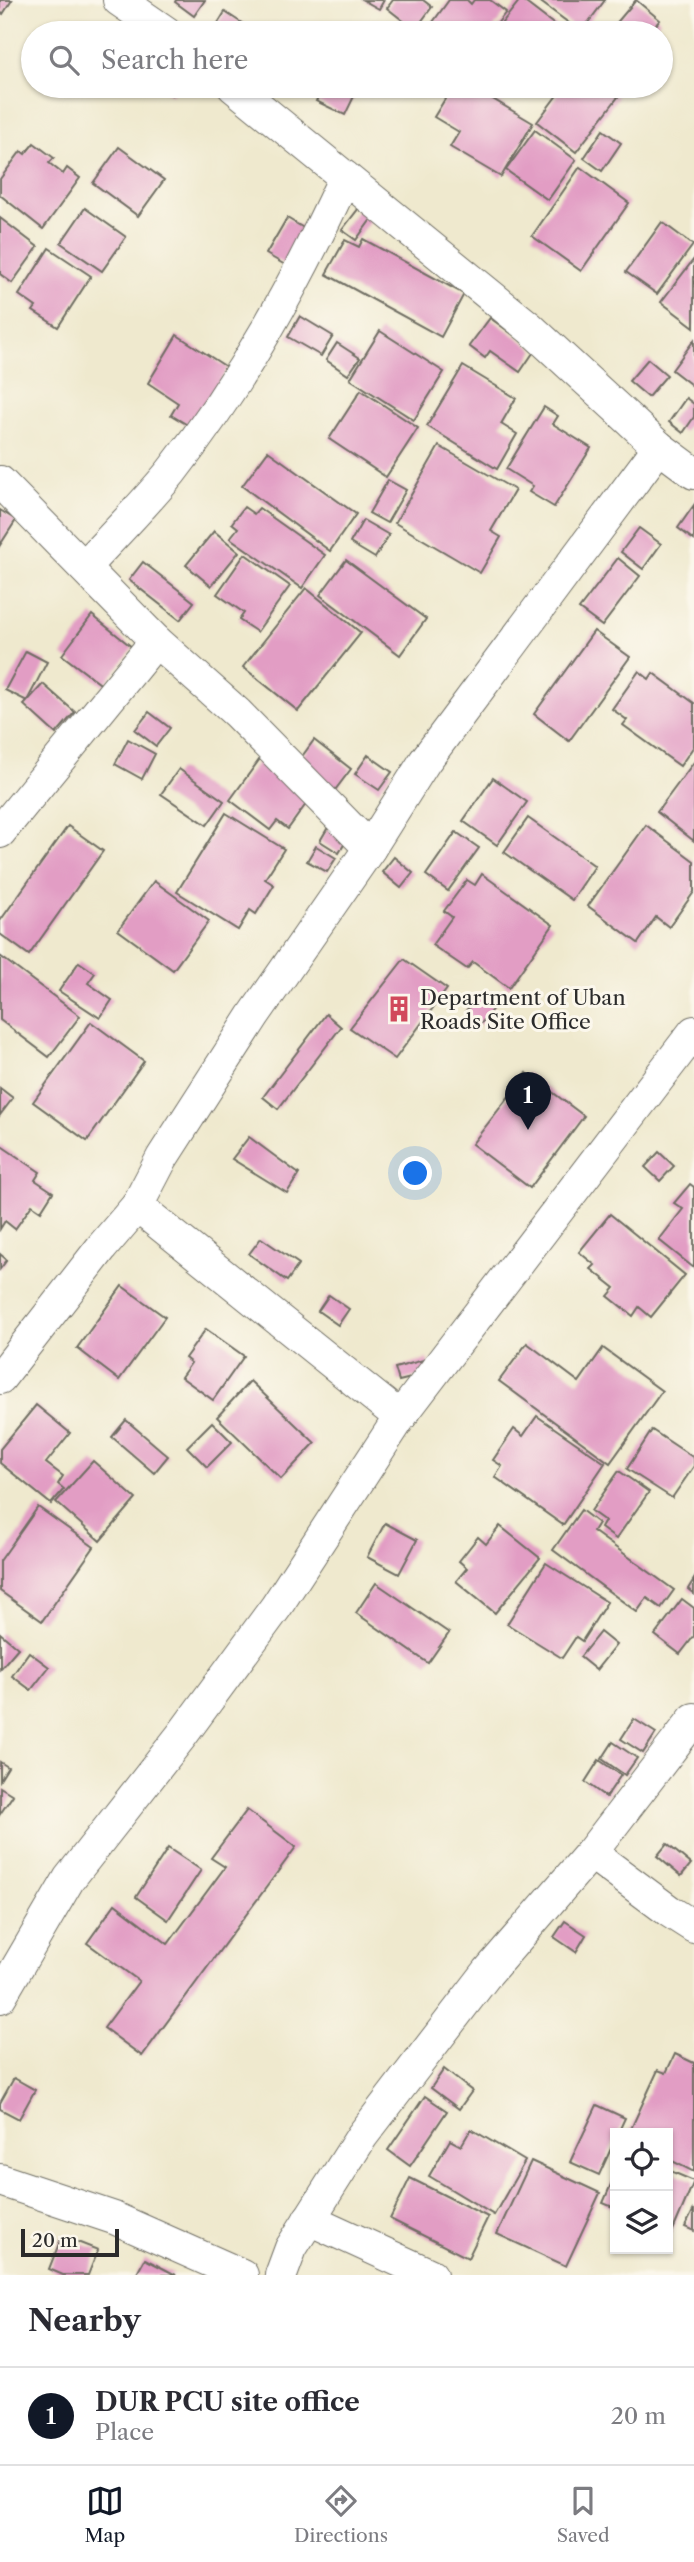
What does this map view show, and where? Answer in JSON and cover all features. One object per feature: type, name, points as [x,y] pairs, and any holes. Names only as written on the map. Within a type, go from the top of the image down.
[{"type":"street","points":[[119,0],[150,21]]},
{"type":"street","points":[[248,98],[530,328],[659,447],[694,473]]},
{"type":"street","points":[[84,567],[170,473],[246,366],[307,260],[345,177]]},
{"type":"street","points":[[0,1378],[137,1206],[162,1158],[254,1015],[370,848],[425,761],[659,447]]},
{"type":"street","points":[[0,481],[156,641],[237,713],[370,848]]},
{"type":"street","points":[[0,832],[156,641]]},
{"type":"street","points":[[0,1997],[69,1879],[182,1735],[275,1607],[400,1417],[694,1032]]},
{"type":"street","points":[[137,1206],[400,1417]]},
{"type":"street","points":[[281,2275],[291,2248],[362,2136],[488,1972],[591,1853],[694,1719]]},
{"type":"street","points":[[591,1853],[669,1912],[694,1927]]},
{"type":"street","points":[[0,2180],[114,2218],[242,2275]]},
{"type":"street","points":[[309,2219],[431,2275]]},
{"type":"building","points":[[0,0],[12,0],[3,14],[0,13]]},
{"type":"building","points":[[205,0],[194,16],[175,2]]},
{"type":"building","points":[[363,0],[384,0],[379,9]]},
{"type":"building","points":[[393,0],[423,0],[432,7],[422,21],[404,21],[387,8]]},
{"type":"building","points":[[449,0],[467,0],[471,4],[474,0],[490,0],[506,12],[499,21],[434,21]]},
{"type":"building","points":[[522,0],[549,21],[503,21]]},
{"type":"building","points":[[538,0],[605,0],[589,21],[566,21]]},
{"type":"building","points":[[636,0],[660,20],[659,21],[618,21]]},
{"type":"building","points":[[225,12],[239,21],[219,21]]},
{"type":"building","points":[[318,98],[353,98],[345,115],[316,101]]},
{"type":"building","points":[[446,98],[491,98],[533,123],[501,177],[450,147],[459,132],[434,117]]},
{"type":"building","points":[[555,98],[617,98],[576,152],[537,122]]},
{"type":"building","points":[[535,130],[576,160],[548,200],[506,170]]},
{"type":"building","points":[[603,130],[621,143],[602,171],[584,158]]},
{"type":"building","points":[[34,143],[54,158],[49,163],[63,174],[67,168],[80,178],[43,229],[0,195],[0,179],[21,151],[25,154]]},
{"type":"building","points":[[119,147],[164,180],[138,216],[93,183]]},
{"type":"building","points":[[580,167],[629,203],[581,271],[532,236]]},
{"type":"building","points":[[85,208],[126,237],[102,271],[61,243]]},
{"type":"building","points":[[359,208],[372,218],[356,240],[342,230]]},
{"type":"building","points":[[0,218],[38,247],[12,283],[0,274]]},
{"type":"building","points":[[287,218],[307,230],[287,266],[266,254]]},
{"type":"building","points":[[662,222],[693,245],[657,294],[626,272]]},
{"type":"building","points":[[363,239],[464,294],[441,337],[326,274],[345,240],[359,247]]},
{"type":"building","points":[[49,248],[91,276],[58,327],[33,311],[36,307],[19,295]]},
{"type":"building","points":[[694,259],[694,327],[661,302]]},
{"type":"building","points":[[300,316],[333,336],[321,356],[288,337]]},
{"type":"building","points":[[490,318],[535,350],[520,372],[490,351],[485,358],[469,346]]},
{"type":"building","points":[[380,331],[444,372],[414,420],[350,379]]},
{"type":"building","points":[[177,335],[228,368],[191,427],[171,415],[178,403],[148,383]]},
{"type":"building","points":[[694,340],[694,387],[672,370]]},
{"type":"building","points":[[337,343],[360,358],[348,375],[326,360]]},
{"type":"building","points":[[648,359],[667,375],[648,397],[629,381]]},
{"type":"building","points":[[463,366],[516,398],[501,424],[517,434],[497,469],[427,426]]},
{"type":"building","points":[[361,390],[418,428],[386,477],[329,439]]},
{"type":"building","points":[[686,398],[694,404],[694,417],[683,433],[669,422]]},
{"type":"building","points":[[544,407],[558,416],[553,424],[591,448],[554,507],[529,492],[533,486],[506,469]]},
{"type":"building","points":[[439,446],[515,490],[491,531],[501,537],[480,573],[395,523]]},
{"type":"building","points":[[268,451],[356,514],[330,551],[242,486]]},
{"type":"building","points":[[388,480],[406,490],[387,523],[369,513]]},
{"type":"building","points":[[694,505],[694,540],[678,528]]},
{"type":"building","points":[[244,507],[254,514],[259,508],[325,555],[302,588],[230,538],[238,528],[232,523]]},
{"type":"building","points":[[0,510],[16,520],[0,545]]},
{"type":"building","points":[[363,520],[389,535],[375,558],[350,543]]},
{"type":"building","points":[[639,528],[661,544],[643,569],[621,552]]},
{"type":"building","points":[[214,531],[239,552],[211,586],[186,565]]},
{"type":"building","points":[[245,554],[290,586],[257,632],[239,620],[244,613],[217,594]]},
{"type":"building","points":[[618,558],[640,576],[602,626],[579,609]]},
{"type":"building","points":[[346,560],[426,619],[400,655],[320,595]]},
{"type":"building","points":[[143,562],[194,602],[180,620],[129,580]]},
{"type":"building","points":[[306,588],[361,633],[298,711],[243,667]]},
{"type":"building","points":[[92,615],[133,648],[103,686],[62,655]]},
{"type":"building","points":[[594,631],[630,657],[569,741],[534,714]]},
{"type":"building","points":[[26,651],[47,662],[27,701],[5,690]]},
{"type":"building","points":[[639,671],[649,679],[653,673],[694,703],[694,746],[680,766],[623,725],[627,720],[612,709]]},
{"type":"building","points":[[43,684],[75,712],[56,734],[24,705]]},
{"type":"building","points":[[149,712],[170,728],[156,746],[135,730]]},
{"type":"building","points":[[128,739],[155,754],[142,779],[115,764]]},
{"type":"building","points":[[314,740],[351,769],[332,794],[295,766]]},
{"type":"building","points":[[368,755],[392,772],[379,790],[355,774]]},
{"type":"building","points":[[262,756],[309,800],[288,829],[277,821],[270,830],[230,800]]},
{"type":"building","points":[[694,762],[694,841],[657,812]]},
{"type":"building","points":[[179,769],[224,801],[207,825],[161,794]]},
{"type":"building","points":[[493,778],[527,802],[497,845],[463,821]]},
{"type":"building","points":[[226,813],[284,849],[265,879],[274,885],[256,914],[250,910],[238,930],[177,892]]},
{"type":"building","points":[[528,818],[595,866],[572,900],[504,852]]},
{"type":"building","points":[[330,824],[349,836],[339,853],[320,841]]},
{"type":"building","points":[[646,825],[694,861],[694,892],[669,927],[656,917],[638,943],[588,906]]},
{"type":"building","points":[[68,826],[103,851],[29,955],[0,934],[0,921]]},
{"type":"building","points":[[456,832],[479,848],[448,891],[426,875]]},
{"type":"building","points":[[316,846],[336,858],[327,872],[307,861]]},
{"type":"building","points":[[394,857],[413,873],[401,888],[382,872]]},
{"type":"building","points":[[482,874],[553,925],[509,988],[473,962],[467,969],[432,945],[452,917],[444,911],[467,880],[475,885]]},
{"type":"building","points":[[154,881],[209,921],[173,970],[118,930]]},
{"type":"building","points":[[0,956],[80,1016],[49,1057],[0,1020]]},
{"type":"building","name":"Department of Uban Roads Site Office","points":[[404,959],[447,989],[395,1059],[350,1028]]},
{"type":"building","points":[[79,962],[95,973],[88,983],[112,1000],[100,1018],[59,991]]},
{"type":"building","points":[[479,995],[494,1007],[480,1025],[465,1012]]},
{"type":"building","points":[[326,1014],[341,1027],[278,1109],[263,1097]]},
{"type":"building","points":[[91,1022],[144,1061],[87,1141],[33,1102]]},
{"type":"building","points":[[527,1073],[584,1116],[530,1188],[472,1144]]},
{"type":"building","points":[[0,1088],[13,1098],[0,1115]]},
{"type":"building","points":[[249,1137],[299,1174],[287,1193],[232,1159]]},
{"type":"building","points":[[0,1145],[40,1172],[35,1180],[53,1192],[41,1211],[32,1205],[15,1229],[5,1221],[0,1229]]},
{"type":"building","points":[[659,1152],[674,1166],[660,1181],[645,1167]]},
{"type":"building","points":[[690,1184],[694,1187],[694,1268],[659,1240],[683,1209],[674,1203]]},
{"type":"building","points":[[610,1214],[685,1275],[651,1317],[639,1307],[633,1316],[608,1296],[615,1288],[591,1269],[595,1265],[579,1252]]},
{"type":"building","points":[[261,1238],[299,1264],[287,1281],[249,1254]]},
{"type":"building","points":[[0,1254],[7,1260],[0,1269]]},
{"type":"building","points":[[122,1286],[165,1317],[119,1380],[77,1348]]},
{"type":"building","points":[[329,1295],[349,1309],[338,1325],[318,1311]]},
{"type":"building","points":[[206,1329],[244,1356],[213,1400],[181,1377],[191,1363],[185,1358]]},
{"type":"building","points":[[527,1343],[579,1382],[603,1348],[662,1391],[610,1463],[499,1381]]},
{"type":"building","points":[[427,1359],[431,1373],[399,1381],[395,1368]]},
{"type":"building","points":[[250,1381],[315,1443],[281,1479],[217,1417]]},
{"type":"building","points":[[36,1405],[70,1433],[46,1463],[63,1476],[58,1484],[64,1489],[51,1504],[0,1463],[0,1449]]},
{"type":"building","points":[[537,1416],[605,1463],[563,1525],[495,1477],[502,1466],[493,1460],[514,1429],[523,1436]]},
{"type":"building","points":[[126,1420],[168,1456],[154,1473],[112,1437]]},
{"type":"building","points":[[212,1422],[232,1442],[207,1467],[187,1447]]},
{"type":"building","points":[[652,1430],[694,1458],[694,1466],[672,1498],[627,1469]]},
{"type":"building","points":[[93,1461],[136,1499],[100,1541],[56,1502]]},
{"type":"building","points":[[619,1471],[649,1492],[616,1539],[601,1528],[605,1521],[591,1511]]},
{"type":"building","points":[[38,1507],[94,1547],[42,1621],[0,1591],[0,1561]]},
{"type":"building","points":[[581,1510],[598,1523],[593,1531],[674,1590],[661,1608],[647,1598],[637,1612],[553,1550]]},
{"type":"building","points":[[385,1523],[417,1540],[399,1574],[367,1557]]},
{"type":"building","points":[[500,1526],[540,1558],[495,1613],[456,1581],[467,1568],[459,1561],[478,1537],[486,1544]]},
{"type":"building","points":[[546,1563],[607,1602],[582,1641],[576,1637],[562,1658],[507,1624]]},
{"type":"building","points":[[694,1579],[694,1594],[688,1589]]},
{"type":"building","points":[[376,1583],[449,1633],[428,1663],[356,1613]]},
{"type":"building","points":[[682,1599],[694,1608],[694,1636],[680,1654],[655,1635]]},
{"type":"building","points":[[600,1632],[616,1645],[596,1670],[580,1657]]},
{"type":"building","points":[[0,1633],[18,1648],[0,1669]]},
{"type":"building","points":[[29,1652],[49,1667],[31,1690],[12,1676]]},
{"type":"building","points":[[634,1719],[656,1733],[643,1753],[621,1739]]},
{"type":"building","points":[[613,1742],[637,1758],[625,1775],[602,1759]]},
{"type":"building","points":[[599,1760],[621,1775],[606,1797],[585,1782]]},
{"type":"building","points":[[0,1762],[8,1767],[0,1780]]},
{"type":"building","points":[[0,1787],[13,1795],[0,1814]]},
{"type":"building","points":[[247,1810],[296,1847],[142,2056],[104,2028],[139,1981],[87,1943],[115,1904],[168,1944],[225,1867],[211,1858]]},
{"type":"building","points":[[667,1844],[691,1864],[681,1876],[657,1856]]},
{"type":"building","points":[[168,1848],[201,1870],[168,1920],[136,1897]]},
{"type":"building","points":[[565,1921],[586,1935],[576,1952],[554,1937]]},
{"type":"building","points":[[675,2054],[694,2063],[694,2172],[673,2162],[673,2128],[631,2128],[658,2070],[666,2073]]},
{"type":"building","points":[[444,2069],[472,2091],[459,2109],[431,2088]]},
{"type":"building","points":[[14,2078],[35,2090],[19,2119],[0,2109],[0,2103]]},
{"type":"building","points":[[425,2096],[447,2111],[410,2166],[388,2150]]},
{"type":"building","points":[[597,2105],[625,2118],[620,2128],[610,2128],[610,2151],[599,2175],[570,2162]]},
{"type":"building","points":[[471,2129],[525,2161],[494,2215],[429,2176],[450,2140],[461,2146]]},
{"type":"building","points":[[531,2161],[600,2193],[566,2266],[497,2234]]},
{"type":"building","points":[[673,2172],[694,2181],[673,2230]]},
{"type":"building","points":[[410,2178],[488,2217],[468,2258],[390,2219]]},
{"type":"building","points":[[610,2187],[610,2206],[603,2203]]},
{"type":"building","points":[[694,2209],[694,2231],[685,2227]]},
{"type":"building","points":[[62,2236],[98,2250],[88,2275],[63,2275],[49,2269]]},
{"type":"building","points":[[145,2259],[176,2275],[136,2275]]},
{"type":"place","name":"Department of Uban Roads Site Office","points":[[399,1009]]},
{"type":"place","name":"DUR PCU site office","points":[[528,1130]]}]
